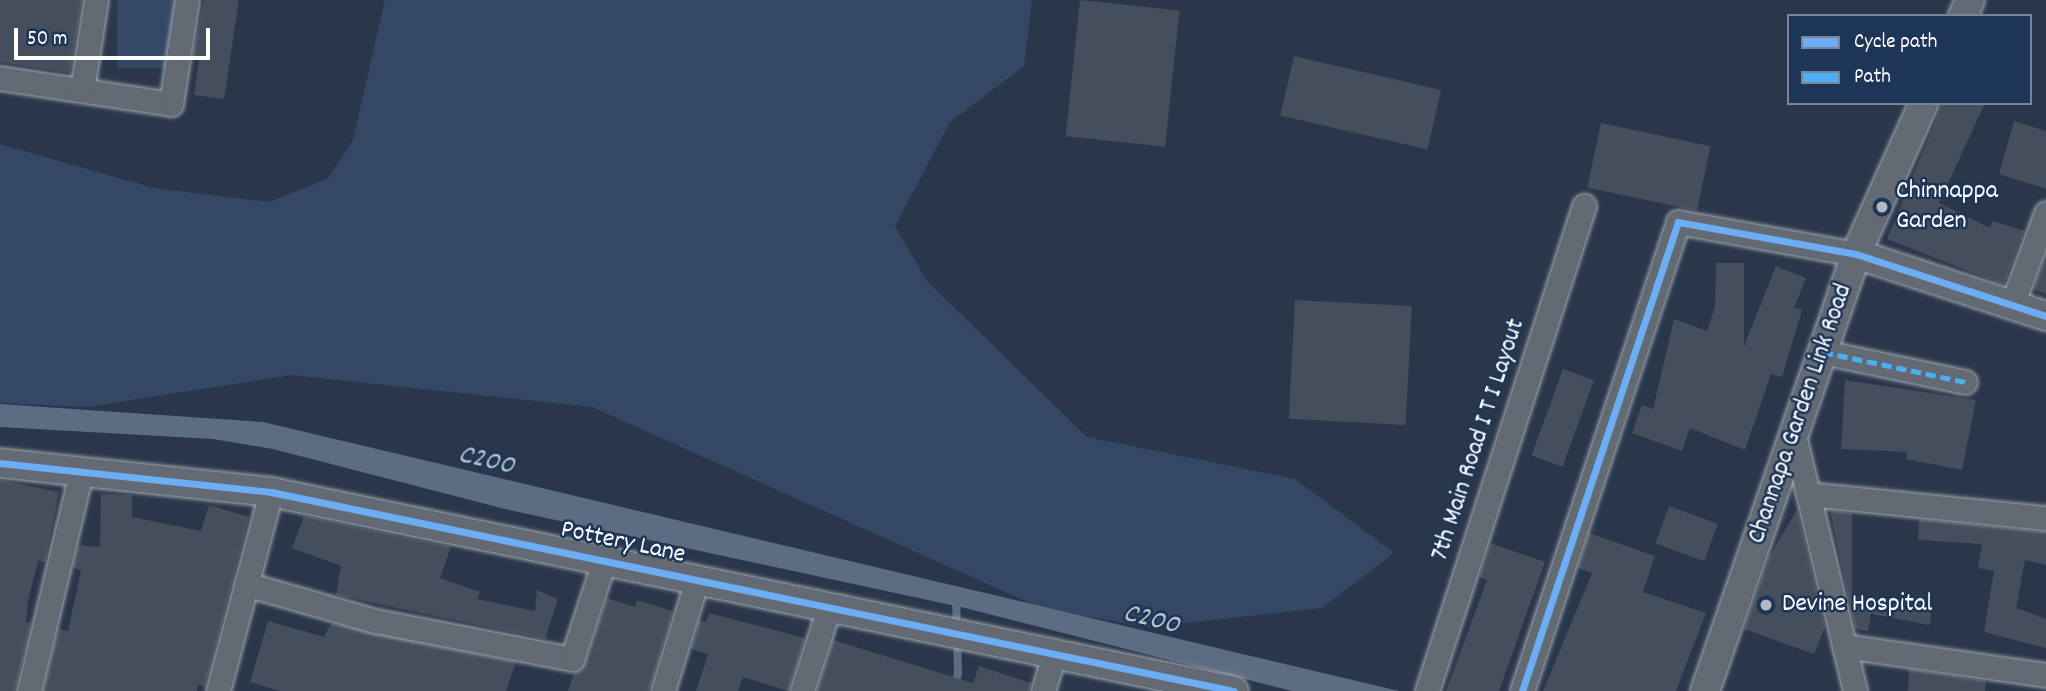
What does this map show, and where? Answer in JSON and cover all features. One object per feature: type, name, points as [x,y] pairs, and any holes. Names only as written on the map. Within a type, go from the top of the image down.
[{"type":"street","points":[[82,90],[96,0]]},
{"type":"street","points":[[0,78],[171,104],[187,0]]},
{"type":"street","name":"Channapa Garden Link Road","points":[[1705,691],[1856,254],[1923,105]]},
{"type":"street","name":"7th Main Road I T I Layout","points":[[1427,691],[1584,206]]},
{"type":"street","points":[[2012,305],[2046,213]]},
{"type":"street","points":[[1522,691],[1678,222],[1856,254],[2046,317]]},
{"type":"street","points":[[1823,352],[1965,382]]},
{"type":"street","points":[[1794,435],[1855,691]]},
{"type":"street","name":"Pottery Lane","points":[[0,463],[271,492],[1216,689]]},
{"type":"street","points":[[29,691],[80,472]]},
{"type":"street","points":[[218,691],[271,492]]},
{"type":"street","points":[[1808,494],[2046,518]]},
{"type":"street","points":[[246,584],[375,621],[572,659],[604,561]]},
{"type":"street","points":[[663,691],[697,580]]},
{"type":"street","points":[[802,691],[829,608]]},
{"type":"street","points":[[1844,646],[2046,676]]},
{"type":"street","points":[[1043,691],[1054,654]]},
{"type":"shaded area","points":[[117,0],[178,0],[178,68],[117,68]]},
{"type":"shaded area","points":[[385,0],[1032,0],[1024,66],[950,122],[895,226],[927,281],[1087,437],[1295,479],[1394,553],[1322,608],[1148,627],[1043,609],[592,407],[291,375],[87,407],[0,403],[0,144],[153,188],[269,202],[327,179],[353,140]]},
{"type":"shaded area","points":[[0,404],[263,422],[1399,691],[1292,691],[965,608],[505,509],[273,449],[213,439],[0,427]]},
{"type":"building","points":[[0,0],[82,0],[70,73],[0,62]]},
{"type":"building","points":[[204,0],[239,0],[224,99],[194,95],[199,59],[192,58]]},
{"type":"building","points":[[1080,0],[1179,10],[1165,147],[1066,136]]},
{"type":"building","points":[[1294,56],[1441,90],[1427,149],[1280,115]]},
{"type":"building","points":[[1942,105],[1984,105],[1939,203],[1990,228],[1993,221],[2024,231],[2004,285],[1887,239]]},
{"type":"building","points":[[2014,121],[2046,131],[2046,189],[1999,174]]},
{"type":"building","points":[[1601,123],[1711,146],[1697,211],[1587,188]]},
{"type":"building","points":[[2046,253],[2046,294],[2033,289]]},
{"type":"building","points":[[1716,263],[1744,263],[1744,346],[1776,266],[1806,278],[1794,308],[1802,310],[1782,377],[1771,374],[1745,450],[1690,428],[1682,451],[1632,433],[1642,405],[1653,409],[1674,319],[1707,331],[1715,307]]},
{"type":"building","points":[[1295,300],[1412,306],[1406,425],[1289,419]]},
{"type":"building","points":[[1563,369],[1594,380],[1563,467],[1532,455]]},
{"type":"building","points":[[1845,380],[1976,400],[1962,470],[1906,459],[1907,452],[1841,449]]},
{"type":"building","points":[[0,480],[59,492],[45,562],[38,561],[28,601],[26,622],[31,623],[15,691],[0,691]]},
{"type":"building","points":[[101,494],[132,495],[132,517],[201,531],[209,505],[249,517],[205,686],[198,685],[197,691],[43,691],[58,629],[68,631],[81,570],[73,568],[78,545],[100,547]]},
{"type":"building","points":[[1669,506],[1718,524],[1704,561],[1655,544]]},
{"type":"building","points":[[1797,510],[1825,627],[1814,654],[1744,629],[1769,557]]},
{"type":"building","points":[[1830,510],[1852,513],[1852,596],[1932,601],[1930,625],[1871,614],[1868,631],[1855,629]]},
{"type":"building","points":[[304,516],[451,547],[440,578],[480,592],[477,599],[535,611],[537,590],[558,599],[545,639],[336,595],[341,566],[292,548]]},
{"type":"building","points":[[1919,519],[2046,532],[2046,565],[2025,560],[2016,608],[2046,619],[2046,648],[1984,632],[1994,571],[1978,568],[1982,544],[1918,540]]},
{"type":"building","points":[[1589,533],[1655,556],[1643,592],[1706,613],[1676,691],[1543,691],[1592,573],[1578,568]]},
{"type":"building","points":[[1490,543],[1545,562],[1499,691],[1446,691],[1487,580],[1479,577]]},
{"type":"building","points":[[607,598],[635,607],[637,600],[673,611],[649,691],[568,691],[574,673],[585,663]]},
{"type":"building","points":[[709,613],[805,638],[788,691],[743,677],[738,691],[696,691],[708,654],[691,649],[699,620],[706,622]]},
{"type":"building","points":[[268,621],[324,637],[331,623],[516,662],[506,691],[280,691],[250,682]]},
{"type":"building","points":[[833,640],[973,683],[979,666],[1031,683],[1029,691],[817,691]]},
{"type":"building","points":[[1909,669],[1986,681],[1985,691],[1908,691]]},
{"type":"waterway","name":"C200","points":[[953,691],[958,673],[956,597]]},
{"type":"marked path","points":[[1823,352],[1965,382]]},
{"type":"cycle path","points":[[1522,691],[1678,222],[1856,254],[2046,316]]},
{"type":"cycle path","points":[[0,463],[271,492],[1234,691]]},
{"type":"place","name":"Chinnappa Garden","points":[[1882,207]]},
{"type":"place","name":"Devine Hospital","points":[[1766,605]]}]
